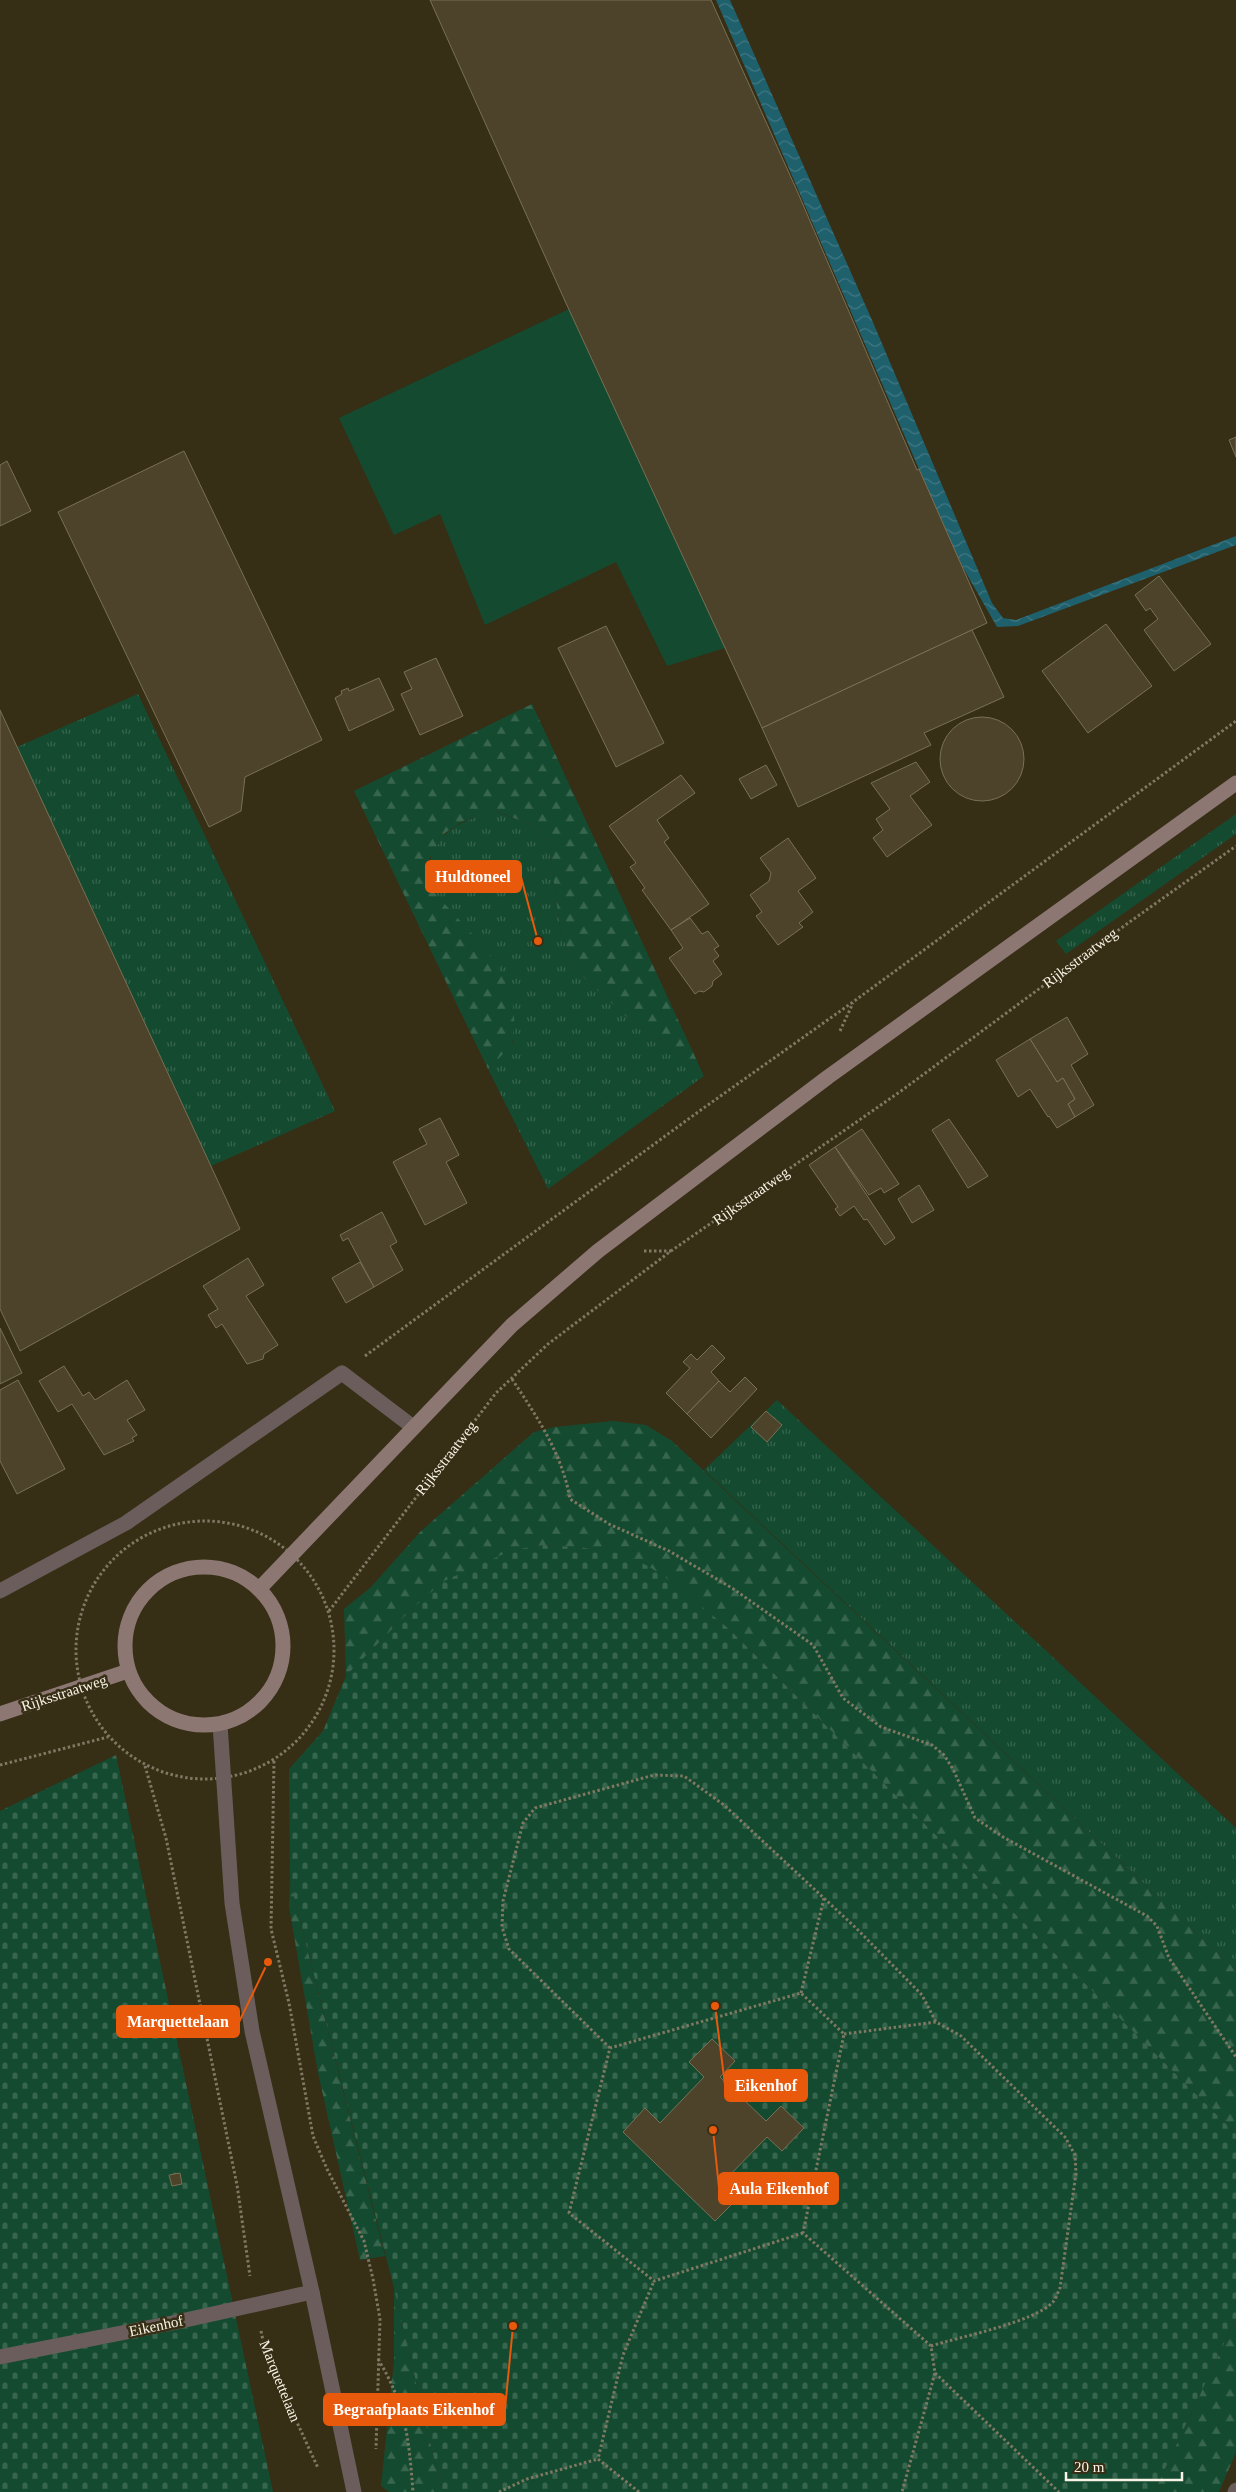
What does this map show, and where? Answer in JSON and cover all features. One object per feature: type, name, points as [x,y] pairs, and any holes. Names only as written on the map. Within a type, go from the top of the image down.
[{"type":"main road","points":[[259,1589],[512,1325],[630,1225],[828,1077],[1236,783]]},
{"type":"main road","points":[[194,1567],[229,1570],[259,1589],[276,1612],[283,1640],[280,1669],[267,1694],[246,1714],[220,1724],[191,1725],[164,1715],[142,1696],[128,1671],[125,1636],[137,1603],[162,1578],[194,1567]]},
{"type":"main road","name":"Rijksstraatweg","points":[[0,1714],[128,1671]]},
{"type":"street","points":[[0,1591],[126,1523],[342,1373],[413,1427]]},
{"type":"street","points":[[220,1724],[232,1903],[252,2031],[312,2292],[354,2492]]},
{"type":"street","name":"Eikenhof","points":[[0,2357],[172,2323],[312,2292]]},
{"type":"path","points":[[342,1373],[690,1118],[854,1002],[1236,721]]},
{"type":"path","name":"Rijksstraatweg","points":[[329,1611],[496,1393],[548,1344],[671,1251],[901,1091],[1124,926],[1236,846]]},
{"type":"path","points":[[512,1378],[539,1420],[558,1456],[570,1499],[608,1524],[669,1551],[732,1588],[775,1620],[814,1645],[843,1698],[881,1727],[932,1745],[944,1755],[953,1769],[976,1818],[1003,1837],[1147,1916],[1157,1926],[1169,1958],[1236,2057]]},
{"type":"path","points":[[218,1520],[258,1531],[293,1554],[315,1580],[329,1611],[335,1653],[327,1695],[306,1732],[274,1760],[250,1772],[225,1778],[184,1778],[145,1765],[109,1737],[92,1714],[81,1688],[75,1646],[83,1604],[105,1567],[136,1539],[175,1523],[218,1520]]},
{"type":"path","points":[[0,1765],[109,1737]]},
{"type":"path","points":[[274,1760],[271,1929],[289,2003],[313,2136],[327,2170],[364,2241],[380,2319],[376,2458]]},
{"type":"path","name":"Marquettelaan","points":[[145,1765],[166,1838],[237,2185],[254,2304],[266,2355],[320,2470]]},
{"type":"path","points":[[610,2048],[509,1949],[502,1927],[504,1901],[523,1823],[535,1808],[654,1775],[684,1776],[724,1805],[824,1898],[922,1995],[936,2022],[961,2036],[1065,2137],[1075,2155],[1076,2174],[1060,2288],[1053,2301],[1041,2310],[1018,2320],[931,2346]]},
{"type":"path","points":[[801,1993],[824,1898]]},
{"type":"path","points":[[801,1993],[844,2034]]},
{"type":"path","points":[[610,2048],[801,1993]]},
{"type":"path","points":[[844,2034],[936,2022]]},
{"type":"path","points":[[803,2234],[844,2034]]},
{"type":"path","points":[[610,2048],[569,2213],[654,2281]]},
{"type":"path","points":[[654,2281],[803,2234]]},
{"type":"path","points":[[803,2234],[931,2346],[935,2374],[902,2492]]},
{"type":"path","points":[[598,2459],[623,2356],[654,2281]]},
{"type":"path","points":[[378,2359],[389,2376],[407,2426],[413,2492]]},
{"type":"path","points":[[935,2374],[1059,2492]]},
{"type":"path","points":[[499,2492],[527,2479],[598,2459]]},
{"type":"path","points":[[598,2459],[639,2492]]},
{"type":"green space","points":[[569,309],[725,648],[667,666],[616,562],[485,625],[440,514],[394,535],[339,418]]},
{"type":"green space","points":[[138,694],[335,1111],[211,1166],[17,747]]},
{"type":"green space","points":[[532,704],[704,1076],[673,1048],[630,1020],[581,975],[570,957],[560,927],[549,847],[537,827],[496,811],[462,822],[445,833],[428,861],[427,882],[484,948],[506,983],[512,1003],[513,1040],[506,1051],[488,1069],[354,791]]},
{"type":"green space","points":[[495,811],[537,827],[549,847],[560,927],[570,957],[581,975],[630,1020],[673,1048],[704,1076],[548,1189],[488,1069],[513,1042],[450,913],[427,882],[429,865],[439,841],[456,826]]},
{"type":"green space","points":[[1236,814],[1236,834],[1066,954],[1056,941]]},
{"type":"green space","points":[[777,1400],[1236,1828],[1236,1970],[704,1470]]},
{"type":"green space","points":[[613,1421],[646,1425],[672,1441],[1236,1970],[1236,2134],[728,1628],[627,1556],[585,1548],[543,1545],[414,1607],[346,1676],[344,1609],[371,1587],[420,1532],[534,1432],[555,1427]]},
{"type":"green space","points":[[543,1545],[597,1549],[617,1553],[641,1562],[680,1588],[728,1628],[1236,2134],[1236,2318],[1154,2492],[442,2492],[394,2288],[290,1881],[289,1769],[323,1731],[346,1676],[414,1607],[444,1581],[512,1550]]},
{"type":"green space","points":[[116,1755],[273,2492],[0,2492],[0,1811]]},
{"type":"green space","points":[[290,1881],[385,2256],[360,2260],[318,2073],[289,1907]]},
{"type":"green space","points":[[394,2288],[442,2492],[389,2492],[381,2486],[394,2361]]},
{"type":"green space","points":[[1236,2318],[1236,2452],[1219,2492],[1154,2492]]},
{"type":"water","points":[[716,0],[730,0],[872,320],[992,603],[1003,618],[1016,620],[1236,536],[1236,545],[1018,626],[997,627],[957,557]]},
{"type":"building","points":[[430,0],[711,0],[798,193],[917,470],[919,469],[987,623],[762,728],[565,301]]},
{"type":"building","points":[[1236,437],[1236,457],[1229,440]]},
{"type":"building","points":[[184,451],[322,740],[245,777],[241,811],[209,827],[58,512]]},
{"type":"building","points":[[7,461],[31,511],[0,526],[0,465]]},
{"type":"building","points":[[1159,576],[1211,644],[1174,671],[1144,630],[1158,619],[1150,608],[1146,611],[1135,595]]},
{"type":"building","points":[[1106,624],[1152,686],[1088,733],[1042,671]]},
{"type":"building","points":[[606,626],[664,743],[616,767],[558,648]]},
{"type":"building","points":[[972,630],[1004,697],[924,733],[931,745],[798,807],[762,728]]},
{"type":"building","points":[[436,658],[463,716],[420,735],[401,694],[412,689],[404,672]]},
{"type":"building","points":[[379,678],[394,710],[349,731],[335,698],[342,694],[341,691],[348,688],[349,691]]},
{"type":"building","points":[[0,710],[240,1229],[20,1351],[0,1309]]},
{"type":"building","points":[[982,717],[998,720],[1012,729],[1021,743],[1024,759],[1021,775],[1012,789],[998,798],[982,801],[966,798],[952,789],[943,775],[940,759],[943,743],[952,729],[966,720]]},
{"type":"building","points":[[916,762],[930,782],[910,796],[932,825],[887,857],[873,838],[883,830],[876,819],[890,809],[871,783]]},
{"type":"building","points":[[766,765],[777,785],[751,799],[739,779]]},
{"type":"building","points":[[681,775],[695,793],[657,820],[669,838],[664,842],[709,904],[671,930],[642,890],[645,888],[630,867],[636,863],[609,826]]},
{"type":"building","points":[[788,838],[816,878],[798,891],[813,912],[799,923],[803,927],[778,945],[756,916],[762,912],[750,895],[769,881],[771,873],[760,858]]},
{"type":"building","points":[[690,918],[702,934],[708,931],[719,946],[714,949],[719,956],[713,961],[722,974],[704,992],[699,991],[695,994],[669,958],[683,948],[671,930]]},
{"type":"building","points":[[1067,1017],[1088,1054],[1071,1065],[1094,1105],[1075,1117],[1068,1104],[1075,1099],[1063,1078],[1057,1082],[1030,1039]]},
{"type":"building","points":[[1030,1039],[1057,1082],[1063,1078],[1075,1099],[1068,1104],[1075,1117],[1057,1128],[1030,1089],[1018,1097],[996,1060]]},
{"type":"building","points":[[440,1118],[459,1155],[446,1162],[467,1203],[425,1225],[393,1162],[427,1144],[419,1129]]},
{"type":"building","points":[[949,1119],[988,1176],[968,1188],[932,1130]]},
{"type":"building","points":[[862,1129],[899,1184],[884,1193],[881,1188],[869,1195],[835,1147]]},
{"type":"building","points":[[835,1147],[895,1238],[885,1245],[867,1219],[864,1220],[854,1206],[840,1216],[835,1209],[838,1207],[809,1165]]},
{"type":"building","points":[[919,1185],[934,1210],[912,1223],[898,1199]]},
{"type":"building","points":[[382,1212],[397,1242],[390,1246],[403,1270],[374,1287],[348,1238],[343,1241],[340,1235]]},
{"type":"building","points":[[248,1258],[264,1285],[246,1296],[278,1345],[264,1354],[263,1359],[247,1364],[222,1324],[216,1328],[208,1315],[218,1309],[203,1286]]},
{"type":"building","points":[[360,1262],[374,1287],[346,1303],[332,1278]]},
{"type":"building","points":[[0,1328],[22,1373],[0,1384]]},
{"type":"building","points":[[712,1345],[725,1358],[711,1372],[719,1381],[687,1414],[666,1393],[690,1368],[683,1362],[691,1354],[697,1360]]},
{"type":"building","points":[[64,1366],[83,1396],[89,1392],[95,1400],[127,1380],[145,1410],[127,1420],[137,1435],[132,1438],[134,1441],[104,1455],[72,1404],[58,1412],[39,1381]]},
{"type":"building","points":[[745,1377],[757,1389],[711,1438],[687,1414],[719,1381],[730,1392]]},
{"type":"building","points":[[18,1380],[65,1469],[17,1494],[0,1461],[0,1390]]},
{"type":"building","points":[[766,1411],[782,1425],[767,1442],[751,1427]]},
{"type":"building","points":[[712,2039],[735,2061],[720,2077],[766,2121],[781,2106],[804,2128],[782,2151],[767,2137],[722,2183],[738,2198],[715,2221],[623,2132],[645,2108],[660,2123],[704,2077],[689,2062]]},
{"type":"building","points":[[180,2173],[182,2184],[172,2186],[169,2175]]},
{"type":"place","name":"Huldtoneel","points":[[538,941]]},
{"type":"place","name":"Marquettelaan","points":[[268,1962]]},
{"type":"place","name":"Eikenhof","points":[[715,2006]]},
{"type":"place","name":"Aula Eikenhof","points":[[713,2130]]},
{"type":"place","name":"Begraafplaats Eikenhof","points":[[513,2326]]}]
